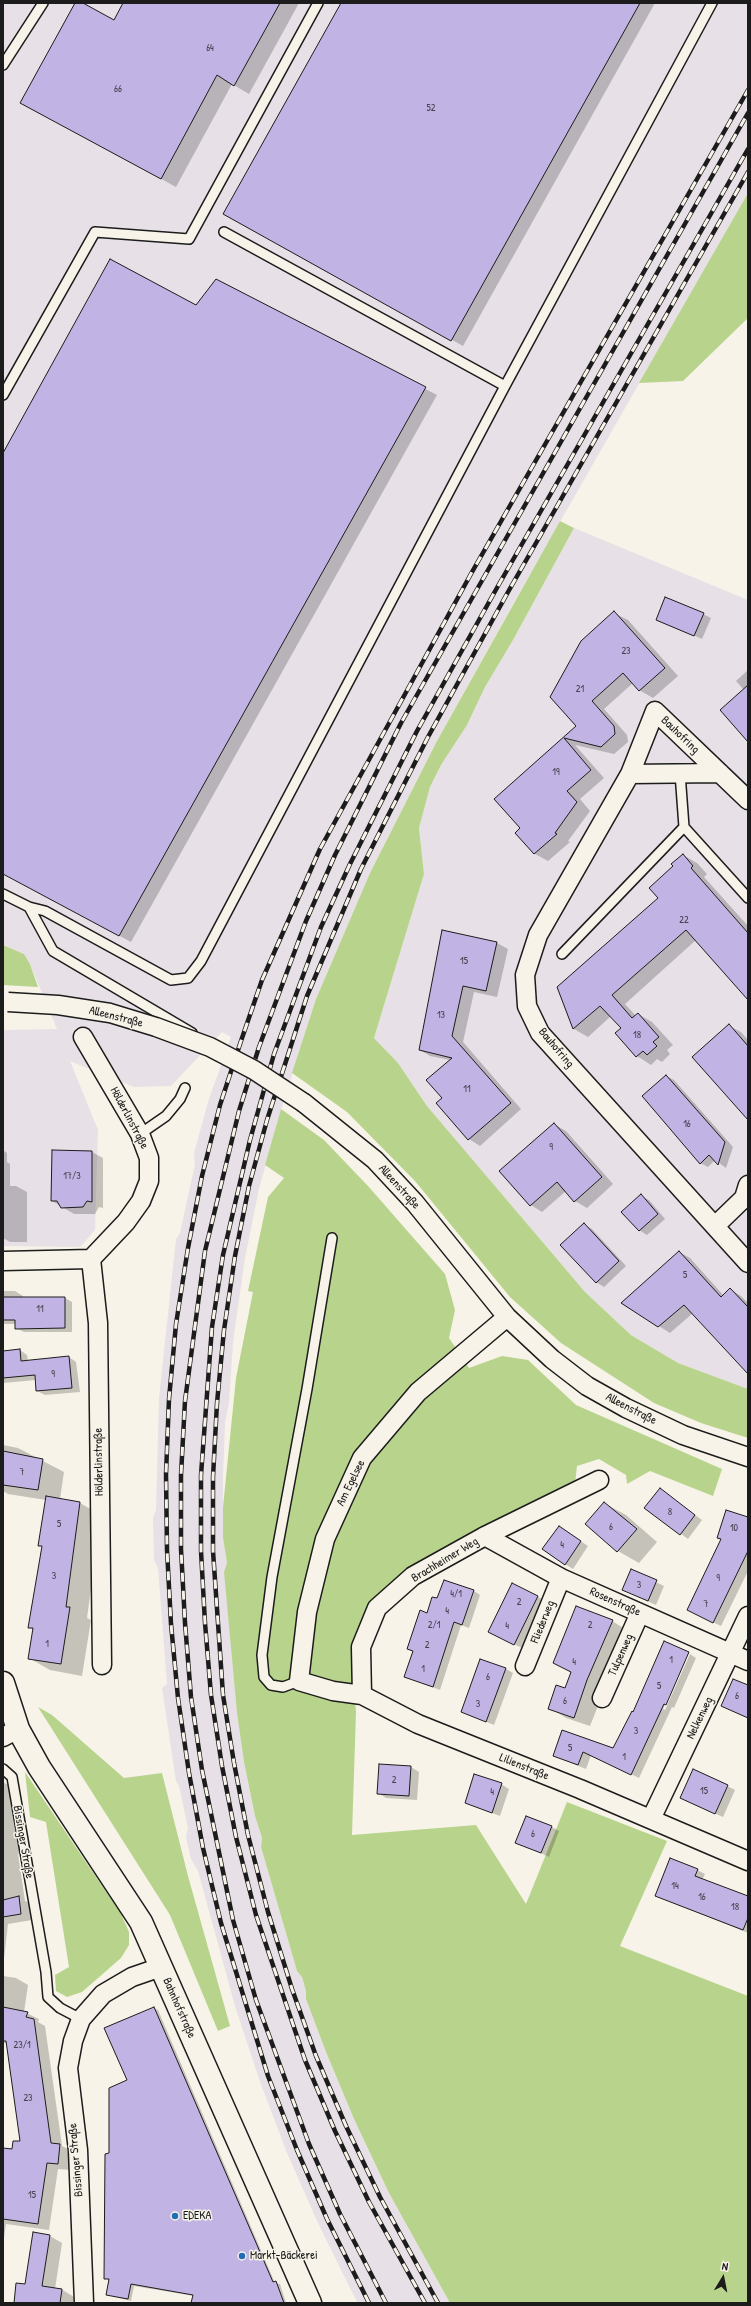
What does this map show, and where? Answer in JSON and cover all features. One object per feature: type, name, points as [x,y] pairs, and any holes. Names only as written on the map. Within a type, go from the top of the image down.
[{"type":"main road","points":[[3,1683],[11,1733]]},
{"type":"main road","name":"Bahnhofstraße","points":[[11,1733],[39,1767],[141,1922],[310,2303]]},
{"type":"street","name":"Bauhofring","points":[[748,800],[655,710],[630,774],[538,935],[525,975],[527,1006],[540,1033],[748,1263]]},
{"type":"street","name":"Bauhofring","points":[[630,774],[720,773]]},
{"type":"street","name":"Alleenstraße","points":[[6,1002],[58,1005],[110,1013],[156,1027],[210,1047],[254,1070],[304,1103],[375,1160],[415,1203],[507,1317],[552,1359],[587,1386],[626,1408],[682,1435],[748,1457]]},
{"type":"street","name":"Hölderlinstraße","points":[[83,1037],[140,1134],[149,1158],[149,1181],[141,1201],[126,1222],[91,1258],[98,1323],[102,1665]]},
{"type":"street","points":[[714,1226],[744,1198],[748,1185]]},
{"type":"street","points":[[3,1261],[91,1258]]},
{"type":"street","name":"Am Egelsee","points":[[299,1681],[307,1612],[325,1539],[362,1458],[418,1392],[507,1317]]},
{"type":"street","name":"Brachheimer Weg","points":[[362,1695],[361,1647],[377,1608],[413,1576],[485,1536],[599,1480]]},
{"type":"street","name":"Rosenstraße","points":[[485,1536],[561,1578],[748,1661]]},
{"type":"street","name":"Fliederweg","points":[[525,1666],[561,1578]]},
{"type":"street","name":"Tulpenweg","points":[[602,1698],[640,1613]]},
{"type":"street","name":"Nelkenweg","points":[[651,1820],[748,1616]]},
{"type":"street","name":"Lilienstraße","points":[[299,1681],[333,1691],[362,1695],[418,1724],[748,1861]]},
{"type":"street","name":"Bissinger Straße","points":[[84,2303],[78,2150],[68,2068],[73,2041],[81,2019],[103,1994],[122,1982],[161,1967]]},
{"type":"lane","points":[[3,65],[43,3]]},
{"type":"lane","points":[[3,395],[95,232],[189,239],[318,3]]},
{"type":"lane","points":[[3,894],[28,907],[45,911],[171,980],[188,978],[201,961],[505,386],[712,3]]},
{"type":"lane","points":[[224,232],[505,386]]},
{"type":"lane","points":[[680,773],[684,827],[748,898]]},
{"type":"lane","points":[[562,954],[684,827]]},
{"type":"lane","points":[[28,907],[53,952],[192,1033]]},
{"type":"lane","points":[[140,1134],[166,1116],[186,1088]]},
{"type":"lane","points":[[299,1681],[283,1687],[271,1685],[264,1677],[262,1655],[272,1577],[307,1389],[332,1238]]},
{"type":"lane","name":"Bissinger Straße","points":[[3,1769],[12,1777],[46,1972],[48,1998],[60,2008],[81,2019]]},
{"type":"shaded area","points":[[3,3],[748,3],[748,193],[517,597],[437,741],[370,873],[316,999],[277,1123],[259,1189],[245,1258],[233,1342],[229,1403],[225,1423],[223,1477],[223,1538],[227,1563],[225,1577],[237,1713],[244,1762],[255,1816],[262,1838],[261,1847],[297,1971],[302,1977],[306,1991],[306,1999],[326,2052],[354,2119],[389,2193],[450,2303],[358,2303],[355,2298],[318,2223],[287,2153],[259,2079],[235,2006],[198,1871],[191,1859],[186,1837],[188,1828],[179,1786],[176,1781],[162,1688],[167,1684],[158,1568],[154,1560],[153,1518],[156,1510],[159,1398],[176,1239],[180,1233],[195,1164],[194,1153],[208,1102],[231,1037],[222,1032],[171,1086],[134,1087],[70,1061],[98,1130],[95,1230],[80,1247],[3,1246],[3,1030],[57,1029],[30,964],[24,954],[3,945]]},
{"type":"shaded area","points":[[574,528],[748,600],[748,1389],[678,1363],[631,1335],[585,1292],[427,1106],[398,1063],[374,1038],[424,874],[419,828],[430,787],[441,765],[467,725],[485,687],[513,640]]},
{"type":"green space","points":[[748,193],[748,318],[683,381],[639,383]]},
{"type":"green space","points":[[560,521],[574,528],[513,640],[485,687],[467,725],[441,765],[430,787],[419,828],[424,874],[374,1038],[398,1063],[427,1106],[585,1292],[631,1335],[678,1363],[748,1389],[748,1438],[701,1423],[654,1403],[561,1343],[510,1297],[415,1181],[347,1112],[292,1073],[316,999],[370,873],[437,741]]},
{"type":"green space","points":[[3,945],[24,954],[30,964],[38,987],[3,985]]},
{"type":"green space","points":[[281,1109],[324,1140],[368,1186],[445,1274],[455,1310],[449,1338],[469,1368],[502,1356],[528,1360],[576,1405],[722,1469],[713,1496],[650,1471],[627,1484],[626,1475],[599,1459],[577,1466],[575,1484],[504,1517],[361,1627],[352,1662],[356,1712],[352,1835],[476,1825],[526,1904],[567,1802],[667,1841],[620,1946],[748,1996],[748,2303],[450,2303],[389,2193],[354,2119],[326,2052],[306,1999],[306,1991],[302,1977],[297,1971],[261,1847],[262,1838],[255,1816],[244,1762],[237,1713],[224,1572],[227,1563],[223,1538],[223,1507],[236,1378],[253,1292],[248,1291],[268,1197],[284,1178],[265,1165]]},
{"type":"green space","points":[[38,1707],[52,1715],[124,1778],[162,1773],[188,1876],[230,2026],[218,2031],[170,1915]]},
{"type":"green space","points":[[25,1772],[121,1914],[129,1932],[129,1945],[121,1958],[82,1992],[67,1997],[56,1991],[55,1975],[69,1967],[46,1822],[30,1817]]},
{"type":"building","points":[[75,3],[83,3],[114,20],[123,3],[280,3],[234,86],[217,75],[161,179],[20,103]]},
{"type":"building","points":[[341,3],[640,3],[451,341],[223,214]]},
{"type":"building","points":[[110,259],[196,305],[216,279],[426,387],[119,936],[3,874],[3,453]]},
{"type":"building","points":[[665,597],[704,613],[694,636],[656,620]]},
{"type":"building","points":[[614,611],[665,668],[639,691],[623,673],[592,701],[614,726],[615,734],[601,747],[564,738],[591,770],[567,791],[577,802],[555,833],[557,834],[534,854],[515,833],[520,828],[494,799],[576,726],[550,697],[581,641]]},
{"type":"building","points":[[748,685],[748,742],[720,710]]},
{"type":"building","points":[[683,854],[693,866],[691,868],[748,933],[748,1000],[686,930],[612,995],[632,1018],[638,1013],[659,1037],[653,1042],[657,1046],[647,1055],[643,1051],[636,1057],[615,1033],[621,1028],[600,1006],[573,1029],[557,987],[658,898],[649,888],[673,866],[671,864]]},
{"type":"building","points":[[442,930],[497,942],[486,991],[463,986],[452,1036],[511,1103],[468,1140],[436,1103],[442,1098],[426,1080],[452,1058],[419,1050]]},
{"type":"building","points":[[729,1024],[748,1046],[748,1120],[692,1057]]},
{"type":"building","points":[[666,1075],[725,1142],[718,1165],[709,1155],[700,1164],[642,1096]]},
{"type":"building","points":[[554,1123],[602,1177],[574,1202],[557,1182],[530,1206],[499,1171]]},
{"type":"building","points":[[52,1150],[92,1151],[92,1202],[87,1201],[83,1207],[61,1208],[57,1201],[51,1201]]},
{"type":"building","points":[[641,1194],[658,1214],[639,1231],[621,1212]]},
{"type":"building","points":[[584,1223],[619,1261],[596,1283],[560,1245]]},
{"type":"building","points":[[679,1251],[721,1297],[730,1288],[748,1307],[748,1374],[684,1305],[658,1327],[621,1303]]},
{"type":"building","points":[[3,1297],[65,1297],[65,1328],[15,1329],[15,1320],[3,1320]]},
{"type":"building","points":[[20,1349],[21,1361],[69,1356],[72,1388],[36,1391],[35,1375],[3,1378],[3,1351]]},
{"type":"building","points":[[3,1451],[43,1459],[38,1490],[3,1485]]},
{"type":"building","points":[[660,1488],[695,1515],[680,1535],[644,1508]]},
{"type":"building","points":[[46,1496],[80,1502],[66,1607],[70,1607],[61,1664],[28,1659],[33,1628],[28,1628],[42,1546],[38,1546]]},
{"type":"building","points":[[604,1502],[637,1529],[617,1552],[585,1524]]},
{"type":"building","points":[[726,1510],[748,1517],[748,1551],[713,1623],[687,1610],[721,1539],[717,1538]]},
{"type":"building","points":[[559,1526],[581,1541],[565,1565],[542,1549]]},
{"type":"building","points":[[631,1569],[657,1580],[648,1601],[622,1590]]},
{"type":"building","points":[[444,1580],[474,1590],[462,1625],[454,1622],[433,1687],[404,1677],[413,1651],[407,1649],[420,1610],[427,1613],[432,1597],[437,1598]]},
{"type":"building","points":[[512,1583],[538,1596],[514,1645],[488,1632]]},
{"type":"building","points":[[576,1606],[613,1620],[587,1680],[574,1718],[548,1709],[556,1685],[565,1688],[571,1672],[553,1663]]},
{"type":"building","points":[[664,1641],[689,1652],[666,1705],[664,1704],[631,1775],[583,1752],[578,1765],[553,1756],[562,1730],[613,1748],[632,1711],[633,1712]]},
{"type":"building","points":[[480,1659],[506,1668],[486,1722],[461,1712]]},
{"type":"building","points":[[733,1679],[748,1685],[748,1718],[721,1706]]},
{"type":"building","points":[[379,1764],[411,1766],[409,1796],[377,1794]]},
{"type":"building","points":[[693,1769],[728,1785],[715,1814],[680,1798]]},
{"type":"building","points":[[474,1774],[502,1783],[492,1813],[465,1803]]},
{"type":"building","points":[[526,1816],[552,1826],[541,1853],[515,1843]]},
{"type":"building","points":[[670,1858],[698,1869],[695,1876],[748,1896],[748,1918],[743,1930],[655,1896]]},
{"type":"building","points":[[19,1896],[21,1914],[3,1917],[3,1900]]},
{"type":"building","points":[[3,2007],[28,2012],[26,2017],[34,2019],[51,2143],[60,2144],[58,2164],[47,2163],[38,2224],[3,2219],[3,2148],[12,2149],[13,2141],[20,2141],[6,2041],[3,2041]]},
{"type":"building","name":"EDEKA","points":[[154,2007],[273,2282],[276,2281],[284,2303],[191,2303],[193,2295],[131,2284],[128,2299],[106,2295],[109,2279],[104,2279],[105,2154],[109,2153],[109,2088],[127,2080],[104,2028]]},
{"type":"building","points":[[33,2232],[50,2235],[42,2286],[62,2289],[60,2303],[14,2303],[16,2283],[25,2284]]},
{"type":"railway","points":[[369,2303],[327,2219],[297,2150],[268,2076],[221,1923],[203,1848],[189,1773],[178,1698],[171,1624],[167,1550],[166,1474],[169,1399],[176,1324],[188,1248],[202,1176],[220,1105],[241,1041],[262,980],[320,849],[472,572],[748,90]]},
{"type":"railway","points":[[386,2303],[340,2214],[309,2144],[256,2000],[233,1920],[202,1770],[191,1697],[185,1623],[181,1549],[181,1475],[185,1401],[205,1251],[239,1111],[259,1047],[306,921],[335,855],[401,723],[748,113]]},
{"type":"railway","points":[[425,2303],[369,2202],[335,2131],[305,2060],[256,1915],[236,1837],[222,1766],[211,1695],[201,1551],[201,1475],[212,1327],[223,1255],[250,1140],[274,1054],[321,927],[350,864],[417,731],[498,586],[748,149]]},
{"type":"railway","points":[[438,2303],[380,2197],[346,2126],[316,2056],[292,1989],[268,1912],[248,1835],[223,1695],[213,1551],[213,1477],[217,1403],[224,1330],[235,1256],[249,1186],[267,1120],[307,996],[361,869],[428,737],[508,592],[748,172]]},
{"type":"place","name":"EDEKA","points":[[175,2216]]},
{"type":"place","name":"Markt-Bäckerei","points":[[242,2256]]}]
